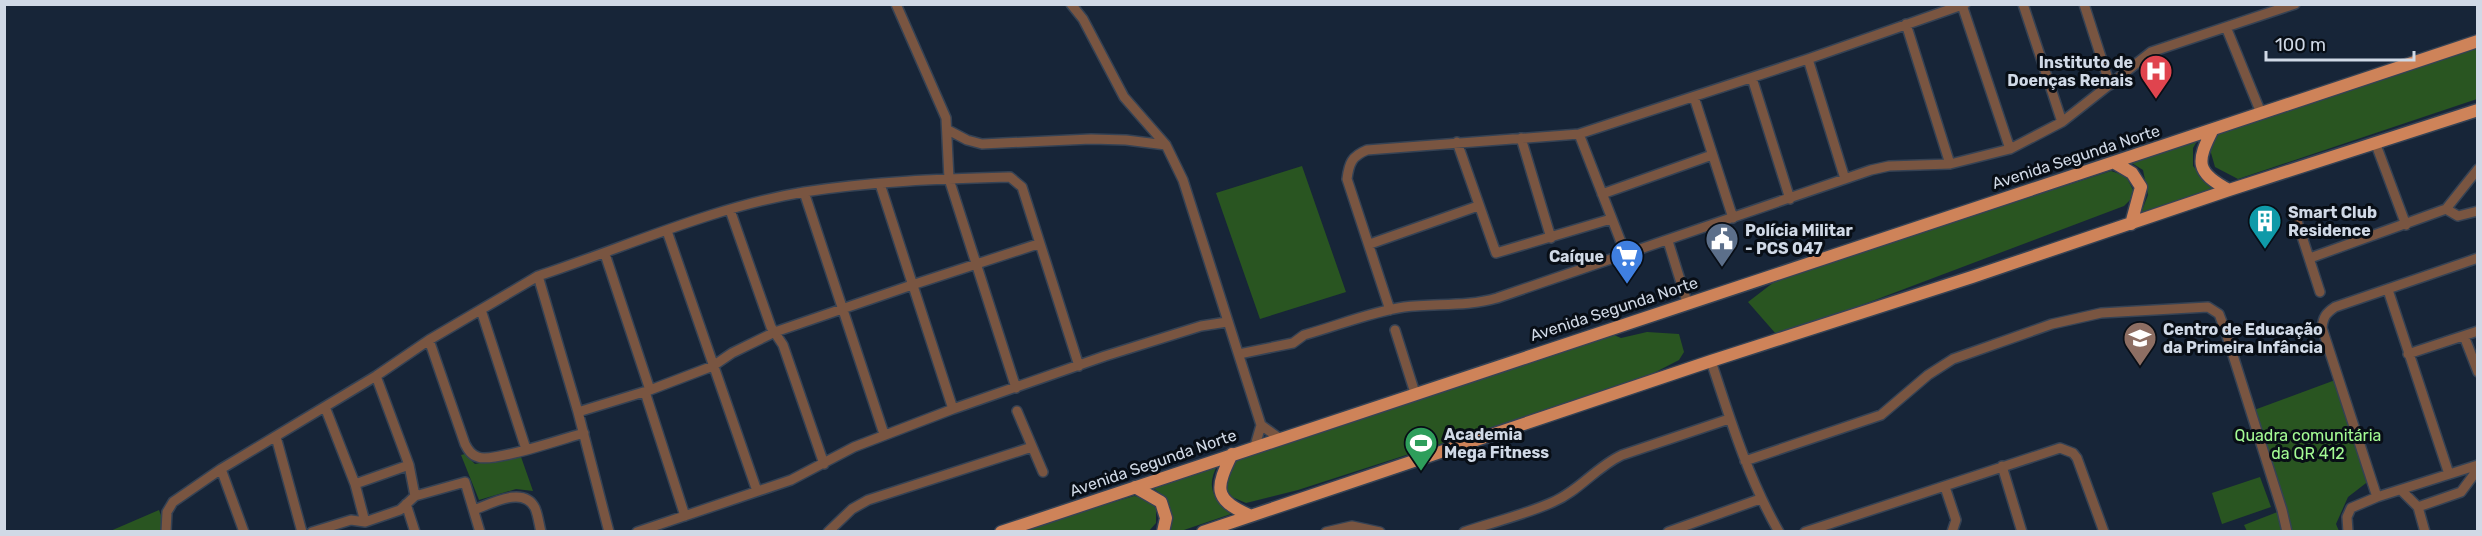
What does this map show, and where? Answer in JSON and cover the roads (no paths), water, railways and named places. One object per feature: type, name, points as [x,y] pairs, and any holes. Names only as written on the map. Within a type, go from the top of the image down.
[{"type":"main road","name":"Avenida Segunda Norte","points":[[1001,531],[2478,41]]},
{"type":"main road","points":[[1203,531],[1710,361],[2478,110]]},
{"type":"main road","points":[[2213,129],[2204,146],[2202,167],[2205,175],[2212,181],[2229,190]]},
{"type":"main road","points":[[2115,163],[2132,173],[2141,187],[2131,224]]},
{"type":"main road","points":[[1232,454],[1219,486],[1221,497],[1234,508],[1249,515]]},
{"type":"main road","points":[[1135,487],[1161,502],[1166,518],[1163,531]]},
{"type":"street","points":[[896,4],[941,106],[948,130],[949,179],[1017,388]]},
{"type":"street","points":[[1071,4],[1083,19],[1124,97],[1166,145],[1183,180],[1261,425],[1255,446]]},
{"type":"street","points":[[1080,4],[1083,19]]},
{"type":"street","points":[[2023,4],[2062,122]]},
{"type":"street","points":[[2084,4],[2110,84]]},
{"type":"street","points":[[1239,354],[1293,343],[1304,336],[1390,310],[1427,305],[1482,303],[1871,170],[1889,166],[1950,164],[2010,148],[2062,122],[2151,52],[2295,4]]},
{"type":"street","points":[[1390,310],[1347,179],[1349,164],[1355,155],[1367,150],[1580,134],[1752,78],[1963,5],[2010,148]]},
{"type":"street","points":[[1906,24],[1950,164]]},
{"type":"street","points":[[2226,27],[2261,114]]},
{"type":"street","points":[[1808,59],[1845,179]]},
{"type":"street","points":[[1752,78],[1790,199]]},
{"type":"street","points":[[1694,97],[1733,218]]},
{"type":"street","points":[[948,130],[967,140],[982,144],[1091,139],[1166,145]]},
{"type":"street","points":[[1580,134],[1626,255]]},
{"type":"street","points":[[1521,138],[1551,238]]},
{"type":"street","points":[[1457,142],[1496,254],[1611,219]]},
{"type":"street","points":[[2375,142],[2406,225]]},
{"type":"street","points":[[1602,194],[1712,155]]},
{"type":"street","points":[[2310,258],[2446,209],[2478,168]]},
{"type":"street","points":[[166,531],[167,512],[171,504],[221,470],[376,376],[429,340],[538,276],[730,210],[804,192],[880,184],[1010,177],[1022,187],[1078,366]]},
{"type":"street","points":[[880,184],[952,409]]},
{"type":"street","points":[[804,192],[884,434]]},
{"type":"street","points":[[1370,244],[1478,206]]},
{"type":"street","points":[[2446,209],[2458,216],[2478,211]]},
{"type":"street","points":[[730,210],[771,327],[783,345],[824,464]]},
{"type":"street","points":[[2297,221],[2320,291]]},
{"type":"street","points":[[667,231],[757,491]]},
{"type":"street","points":[[1668,241],[1687,302]]},
{"type":"street","points":[[578,412],[648,391],[713,366],[746,345],[775,333],[1038,244]]},
{"type":"street","points":[[605,254],[685,516]]},
{"type":"street","points":[[2377,497],[2322,328],[2326,313],[2335,307],[2478,258]]},
{"type":"street","points":[[538,276],[584,433],[609,531]]},
{"type":"street","points":[[2388,290],[2449,474]]},
{"type":"street","points":[[1745,460],[1881,415],[1928,375],[1953,359],[2052,324],[2101,312],[2208,307],[2219,314],[2225,330],[2287,531]]},
{"type":"street","points":[[481,310],[526,449]]},
{"type":"street","points":[[637,531],[791,480],[854,447],[952,409],[1105,356],[1201,326],[1227,322]]},
{"type":"street","points":[[1395,330],[1415,393]]},
{"type":"street","points":[[2408,354],[2478,331]]},
{"type":"street","points":[[2464,336],[2478,372]]},
{"type":"street","points":[[429,340],[470,453],[484,459],[584,433]]},
{"type":"street","points":[[1710,361],[1760,499],[1779,531]]},
{"type":"street","points":[[376,376],[409,465],[415,496]]},
{"type":"street","points":[[325,407],[356,484],[365,522]]},
{"type":"street","points":[[1017,411],[1043,472]]},
{"type":"street","points":[[1464,531],[1553,502],[1578,486],[1606,462],[1622,455],[1730,419]]},
{"type":"street","points":[[1261,425],[1278,438]]},
{"type":"street","points":[[276,437],[302,531]]},
{"type":"street","points":[[828,531],[852,509],[868,500],[1032,447]]},
{"type":"street","points":[[1805,531],[2060,448],[2073,453],[2077,458],[2104,531]]},
{"type":"street","points":[[356,484],[409,465]]},
{"type":"street","points":[[2002,466],[2022,531]]},
{"type":"street","points":[[2348,531],[2347,518],[2351,508],[2377,497],[2478,467]]},
{"type":"street","points":[[2418,507],[2461,492],[2478,467]]},
{"type":"street","points":[[221,470],[244,531]]},
{"type":"street","points":[[312,531],[351,520],[365,522],[400,510],[415,496],[465,482],[480,531]]},
{"type":"street","points":[[1944,487],[1956,520],[1952,531]]},
{"type":"street","points":[[2401,490],[2418,507],[2425,531]]},
{"type":"street","points":[[474,510],[519,497],[528,500],[534,508],[541,531]]},
{"type":"street","points":[[1668,531],[1699,527],[1760,499]]},
{"type":"street","points":[[406,504],[415,531]]},
{"type":"street","points":[[351,520],[355,531]]},
{"type":"street","points":[[1326,531],[1352,526],[1380,531]]},
{"type":"place","name":"Instituto de Doenças Renais","points":[[2156,100]]},
{"type":"place","name":"Smart Club Residence","points":[[2265,250]]},
{"type":"place","name":"Polícia Militar - PCS 047","points":[[1722,268]]},
{"type":"place","name":"Caíque","points":[[1627,285]]},
{"type":"place","name":"Centro de Educação da Primeira Infância","points":[[2140,367]]},
{"type":"place","name":"Academia Mega Fitness","points":[[1421,472]]},
{"type":"park label","name":"Quadra comunitária da QR 412","points":[[2308,444]]}]
